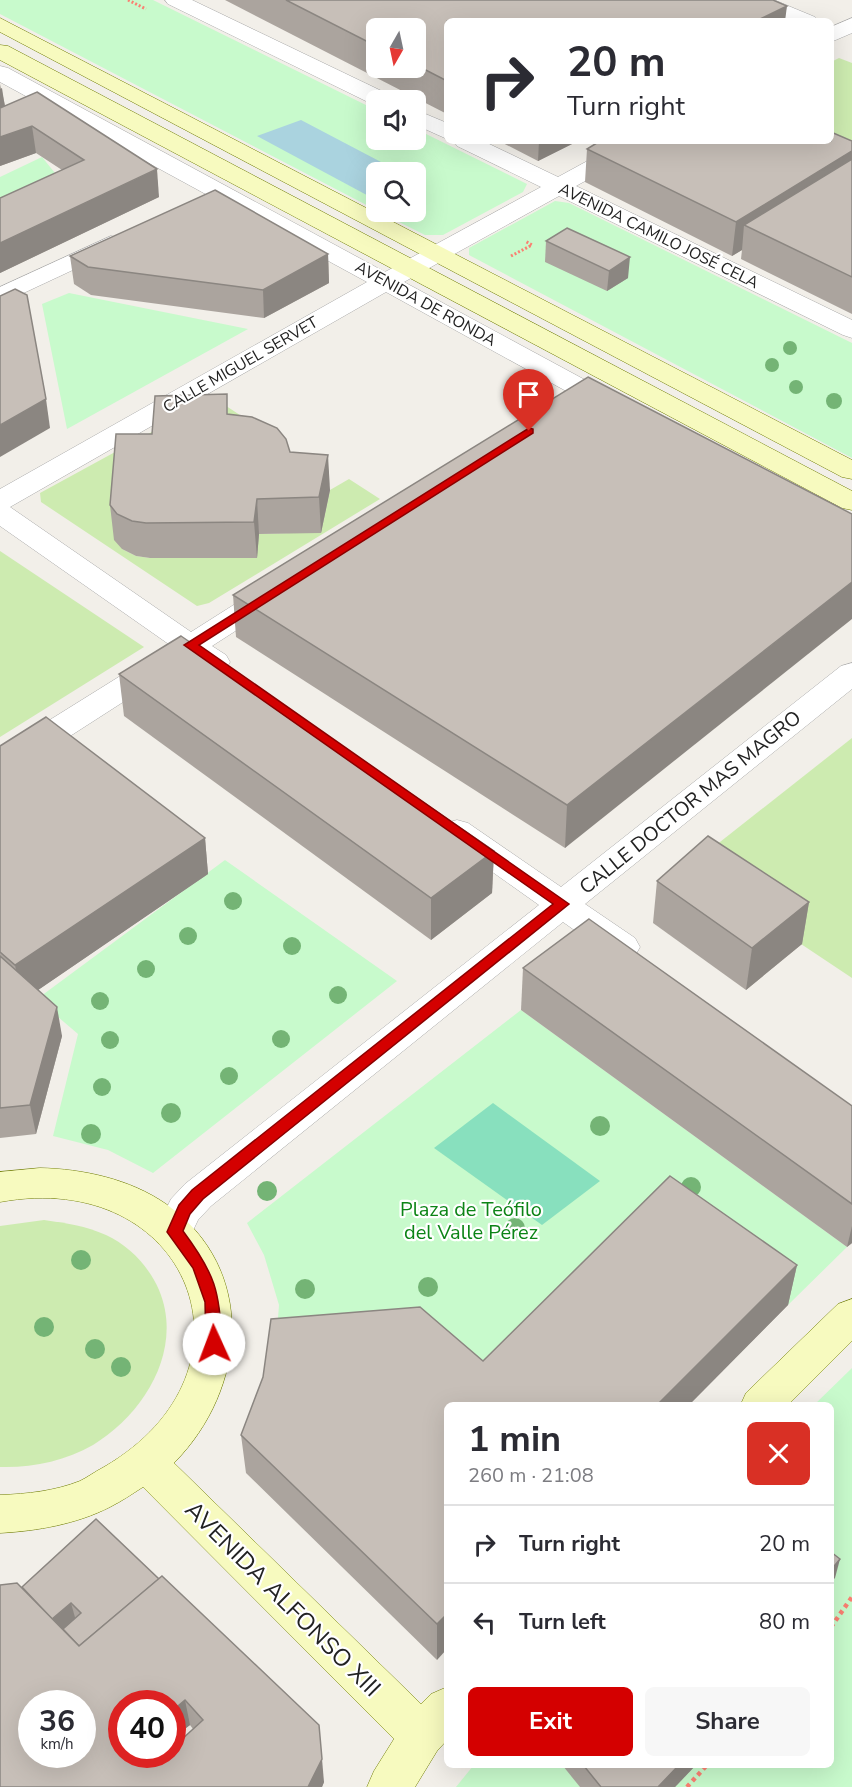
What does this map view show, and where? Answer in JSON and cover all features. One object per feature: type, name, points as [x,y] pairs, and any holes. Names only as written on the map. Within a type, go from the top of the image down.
[{"type":"street","points":[[175,0],[366,92]]},
{"type":"street","points":[[756,0],[801,18]]},
{"type":"street","points":[[0,24],[852,471]]},
{"type":"street","name":"AVENIDA DE RONDA","points":[[0,51],[852,502]]},
{"type":"street","name":"AVENIDA DE RONDA","points":[[0,73],[43,106],[208,195],[387,281],[631,416]]},
{"type":"street","points":[[426,122],[444,131]]},
{"type":"street","name":"AVENIDA CAMILO JOSÉ CELA","points":[[471,144],[852,330]]},
{"type":"street","name":"CALLE MIGUEL SERVET","points":[[0,501],[411,267],[636,144]]},
{"type":"street","points":[[0,297],[135,231]]},
{"type":"street","points":[[559,412],[589,393]]},
{"type":"street","points":[[0,513],[239,679]]},
{"type":"street","points":[[0,766],[290,582]]},
{"type":"street","name":"CALLE DOCTOR MAS MAGRO","points":[[174,1232],[184,1210],[198,1195],[852,674]]},
{"type":"street","points":[[435,816],[649,966]]},
{"type":"street","points":[[0,1187],[49,1182],[85,1186],[119,1196],[149,1212],[174,1232],[199,1265],[213,1302],[214,1344],[203,1387],[198,1397],[180,1428],[146,1463],[94,1495],[34,1513],[0,1514]]},
{"type":"street","points":[[764,1402],[852,1316]]},
{"type":"street","name":"AVENIDA ALFONSO XIII","points":[[146,1463],[434,1722]]},
{"type":"street","points":[[390,1787],[434,1722]]},
{"type":"path","points":[[491,224],[532,245],[510,257],[521,262]]},
{"type":"path","points":[[834,1623],[852,1597]]},
{"type":"path","points":[[687,1787],[704,1768]]},
{"type":"green space","points":[[0,0],[153,0],[366,105],[366,150],[426,150],[426,134],[527,184],[523,192],[443,235],[425,235],[399,222],[426,222],[426,162],[366,162],[366,205],[0,14]]},
{"type":"green space","points":[[839,58],[852,63],[852,168],[833,144],[834,60]]},
{"type":"green space","points":[[42,157],[67,188],[0,221],[0,177]]},
{"type":"green space","points":[[555,201],[569,203],[852,343],[852,458],[469,255],[469,248]]},
{"type":"green space","points":[[69,293],[248,329],[67,429],[42,304]]},
{"type":"green space","points":[[214,398],[246,419],[122,549],[136,556],[150,558],[256,558],[259,534],[321,532],[330,490],[349,479],[380,499],[209,603],[197,606],[41,502],[40,493]]},
{"type":"green space","points":[[0,551],[144,647],[0,737]]},
{"type":"green space","points":[[852,738],[852,978],[687,868]]},
{"type":"green space","points":[[225,860],[397,981],[153,1173],[108,1150],[53,1136],[78,1034],[37,999]]},
{"type":"green space","name":"Plaza de Teófilo del Valle Pérez","points":[[521,1010],[847,1247],[788,1305],[665,1217],[481,1400],[275,1358],[279,1305],[264,1255],[247,1223]]},
{"type":"green space","points":[[493,1103],[600,1181],[542,1225],[434,1148]]},
{"type":"green space","points":[[44,1220],[83,1227],[106,1235],[131,1251],[144,1265],[159,1290],[165,1313],[166,1335],[163,1357],[143,1398],[112,1432],[93,1445],[48,1462],[0,1467],[0,1226]]},
{"type":"green space","points":[[852,1368],[852,1787],[456,1787],[471,1768],[834,1768],[834,1402],[817,1402]]},
{"type":"water","points":[[301,120],[381,162],[366,162],[366,195],[257,136]]},
{"type":"building","points":[[286,0],[773,0],[787,6],[762,18],[444,18],[444,79],[426,70],[426,18],[366,18],[366,41]]},
{"type":"building","points":[[37,92],[157,169],[0,243],[0,198],[84,160],[32,126],[0,137],[0,108]]},
{"type":"building","points":[[834,133],[852,141],[852,151],[736,222],[587,149],[595,144],[834,144]]},
{"type":"building","points":[[852,159],[852,277],[744,225]]},
{"type":"building","points":[[215,190],[328,254],[263,290],[88,267],[70,256]]},
{"type":"building","points":[[567,228],[630,257],[609,271],[546,241]]},
{"type":"building","points":[[15,289],[27,295],[46,399],[0,425],[0,296]]},
{"type":"building","points":[[588,377],[852,514],[852,582],[567,805],[233,595]]},
{"type":"building","points":[[227,394],[227,414],[252,417],[277,428],[286,439],[290,452],[328,455],[319,497],[257,499],[254,522],[146,523],[132,521],[117,514],[110,505],[116,434],[152,434],[155,396]]},
{"type":"building","points":[[181,636],[494,851],[431,898],[119,674]]},
{"type":"building","points":[[46,717],[205,838],[15,965],[0,952],[0,746]]},
{"type":"building","points":[[708,836],[809,902],[752,948],[657,881]]},
{"type":"building","points":[[589,919],[852,1106],[852,1204],[523,968]]},
{"type":"building","points":[[0,956],[57,1007],[30,1105],[0,1108]]},
{"type":"building","points":[[670,1176],[797,1265],[660,1402],[444,1402],[444,1617],[437,1624],[241,1435],[263,1377],[271,1319],[420,1307],[483,1361]]},
{"type":"building","points":[[96,1519],[159,1579],[79,1646],[63,1629],[81,1613],[71,1603],[52,1619],[22,1587]]},
{"type":"building","points":[[834,1554],[840,1559],[834,1566]]},
{"type":"building","points":[[162,1576],[319,1725],[322,1759],[308,1787],[0,1787],[0,1585],[17,1583],[79,1646]]},
{"type":"building","points":[[586,1768],[676,1768],[658,1787],[601,1787]]},
{"type":"route","points":[[214,1344],[213,1302],[199,1265],[174,1232],[184,1210],[198,1195],[562,904],[190,645],[529,431]]}]
